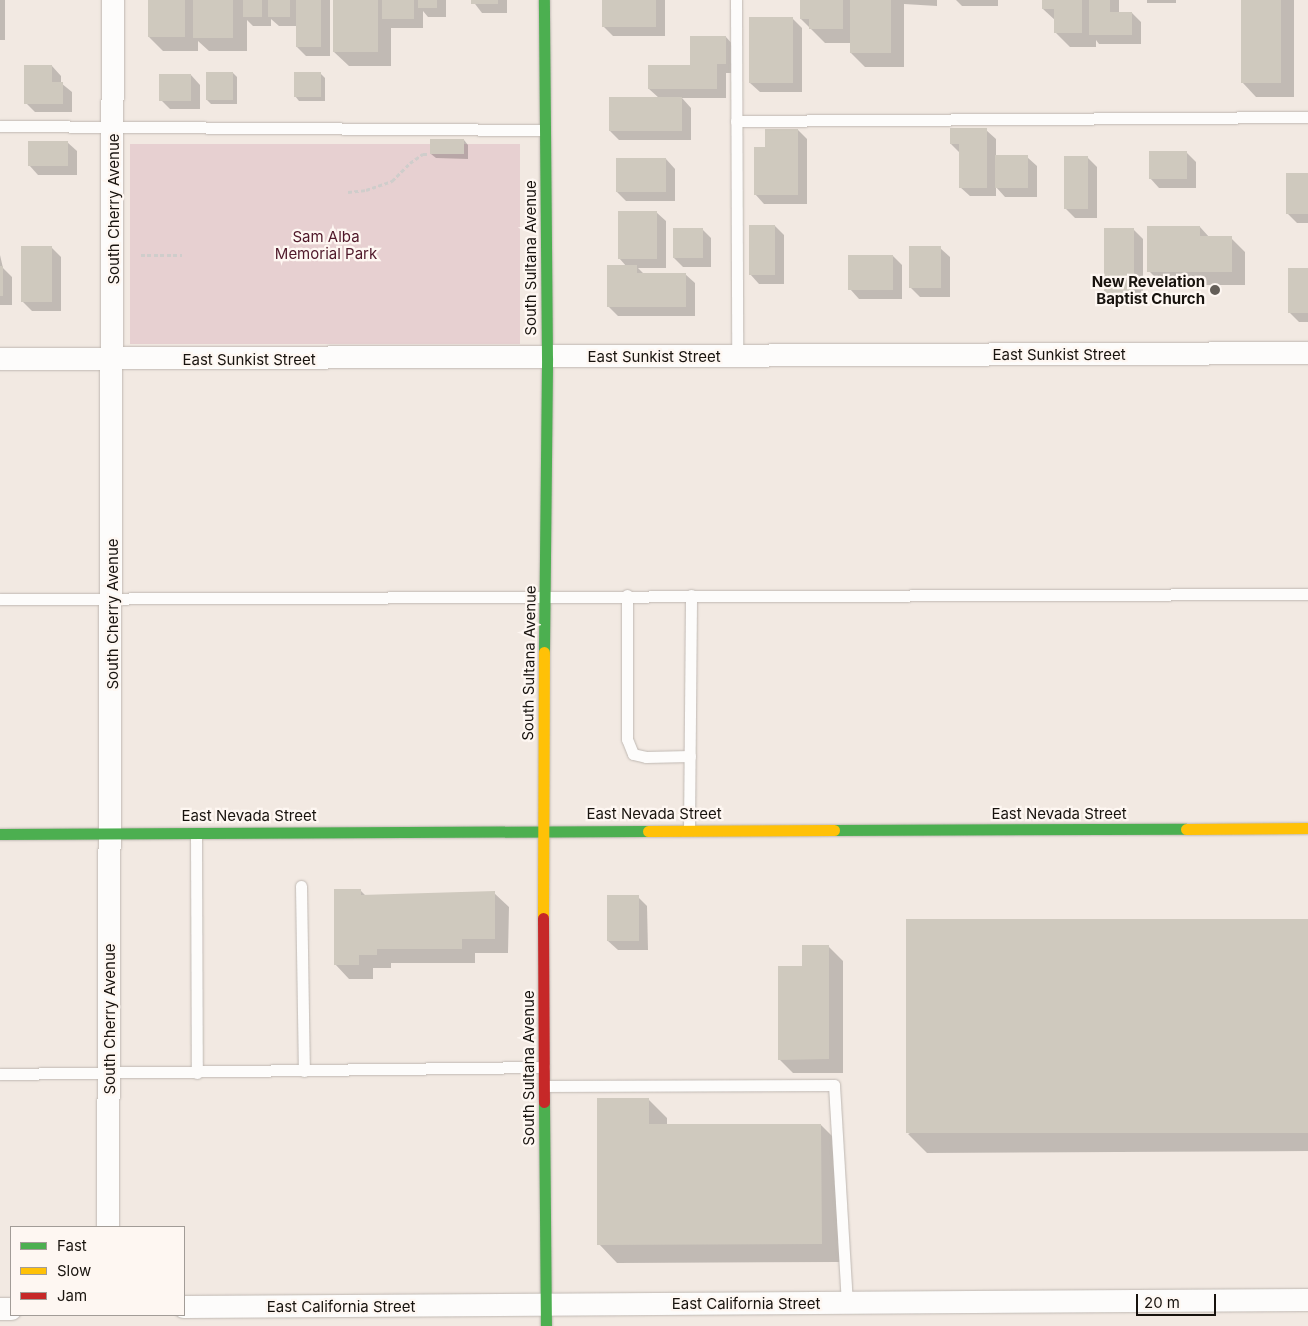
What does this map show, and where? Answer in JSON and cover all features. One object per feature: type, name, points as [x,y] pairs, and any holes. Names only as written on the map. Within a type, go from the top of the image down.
[{"type":"street","name":"South Cherry Avenue","points":[[108,1226],[114,360],[113,0]]},
{"type":"street","name":"South Sultana Avenue","points":[[544,0],[547,358],[542,830],[546,1316]]},
{"type":"street","name":"East Sunkist Street","points":[[0,359],[114,360],[1308,353]]},
{"type":"street","name":"East Nevada Street","points":[[0,834],[689,829],[1308,828]]},
{"type":"street","name":"East California Street","points":[[185,1307],[546,1316],[847,1304],[1308,1300]]},
{"type":"lane","points":[[736,0],[738,357]]},
{"type":"lane","points":[[736,121],[1308,117]]},
{"type":"lane","points":[[0,126],[545,130]]},
{"type":"lane","points":[[0,599],[545,595],[1308,594]]},
{"type":"lane","points":[[627,595],[628,739],[633,754],[646,757],[690,756]]},
{"type":"lane","points":[[689,829],[691,595]]},
{"type":"lane","points":[[196,832],[197,1073]]},
{"type":"lane","points":[[301,886],[304,1072]]},
{"type":"lane","points":[[0,1074],[544,1068]]},
{"type":"lane","points":[[544,1086],[834,1085],[847,1304]]},
{"type":"path","points":[[348,192],[366,190],[392,180],[423,154],[430,154]]},
{"type":"path","points":[[141,255],[182,255]]},
{"type":"green space","name":"Sam Alba Memorial Park","points":[[130,144],[520,144],[520,344],[130,344]]},
{"type":"building","points":[[148,0],[185,0],[185,37],[148,37]]},
{"type":"building","points":[[193,0],[233,0],[233,38],[193,38]]},
{"type":"building","points":[[243,0],[262,0],[262,17],[243,17]]},
{"type":"building","points":[[268,0],[290,0],[290,17],[268,17]]},
{"type":"building","points":[[296,0],[321,0],[321,47],[296,47]]},
{"type":"building","points":[[333,0],[378,0],[378,52],[333,52]]},
{"type":"building","points":[[382,0],[414,0],[414,19],[382,19]]},
{"type":"building","points":[[418,0],[437,0],[437,8],[418,8]]},
{"type":"building","points":[[471,0],[498,0],[498,4],[471,4]]},
{"type":"building","points":[[602,0],[656,0],[656,27],[602,27]]},
{"type":"building","points":[[800,0],[843,0],[843,29],[809,29],[809,19],[800,19]]},
{"type":"building","points":[[850,0],[891,0],[891,53],[850,53]]},
{"type":"building","points":[[1042,0],[1082,0],[1082,33],[1054,33],[1054,9],[1042,9]]},
{"type":"building","points":[[1089,0],[1110,0],[1110,12],[1132,12],[1132,35],[1089,35]]},
{"type":"building","points":[[1241,0],[1281,0],[1281,83],[1241,83]]},
{"type":"building","points":[[749,17],[793,17],[793,83],[749,83]]},
{"type":"building","points":[[690,36],[726,36],[726,64],[717,64],[717,89],[648,89],[648,65],[690,65]]},
{"type":"building","points":[[24,65],[52,65],[52,82],[63,82],[63,104],[24,104]]},
{"type":"building","points":[[206,72],[233,72],[233,100],[206,100]]},
{"type":"building","points":[[294,72],[321,72],[321,97],[294,97]]},
{"type":"building","points":[[159,74],[191,74],[191,101],[159,101]]},
{"type":"building","points":[[609,97],[682,97],[682,131],[609,131]]},
{"type":"building","points":[[950,128],[987,128],[987,188],[959,188],[959,144],[950,144]]},
{"type":"building","points":[[765,129],[798,129],[798,195],[754,195],[754,147],[765,147]]},
{"type":"building","points":[[430,139],[464,139],[464,154],[430,154]]},
{"type":"building","points":[[28,141],[68,141],[68,166],[28,166]]},
{"type":"building","points":[[1149,151],[1187,151],[1187,179],[1149,179]]},
{"type":"building","points":[[995,155],[1028,155],[1028,188],[995,188]]},
{"type":"building","points":[[1064,156],[1088,156],[1088,209],[1064,209]]},
{"type":"building","points":[[616,158],[666,158],[666,192],[616,192]]},
{"type":"building","points":[[1286,173],[1308,173],[1308,214],[1286,214]]},
{"type":"building","points":[[618,211],[657,211],[657,259],[618,259]]},
{"type":"building","points":[[749,225],[775,225],[775,275],[749,275]]},
{"type":"building","points":[[1147,226],[1200,226],[1200,236],[1232,236],[1232,272],[1147,272]]},
{"type":"building","points":[[673,228],[703,228],[703,258],[673,258]]},
{"type":"building","points":[[1104,228],[1134,228],[1134,293],[1104,293]]},
{"type":"building","points":[[21,246],[52,246],[52,302],[21,302]]},
{"type":"building","points":[[909,246],[941,246],[941,288],[909,288]]},
{"type":"building","points":[[848,255],[893,255],[893,290],[848,290]]},
{"type":"building","points":[[607,265],[637,265],[637,273],[686,273],[686,307],[607,307]]},
{"type":"building","points":[[0,266],[3,266],[3,296],[0,296]]},
{"type":"building","points":[[1288,268],[1308,268],[1308,313],[1288,313]]},
{"type":"building","points":[[334,889],[361,889],[361,895],[495,891],[495,939],[462,939],[462,949],[377,949],[377,955],[359,955],[359,965],[334,965]]},
{"type":"building","points":[[607,895],[639,895],[639,941],[607,941]]},
{"type":"building","points":[[906,919],[1308,919],[1308,1133],[906,1133]]},
{"type":"building","points":[[802,945],[829,945],[829,1059],[778,1060],[778,966],[802,966]]},
{"type":"building","points":[[597,1098],[649,1098],[649,1124],[821,1124],[822,1244],[597,1245]]},
{"type":"traffic: fast","points":[[544,0],[547,358],[544,652]]},
{"type":"traffic: fast","points":[[834,830],[1186,829]]},
{"type":"traffic: fast","points":[[0,834],[648,831]]},
{"type":"traffic: fast","points":[[544,1102],[546,1326]]},
{"type":"traffic: slow","points":[[543,918],[544,652]]},
{"type":"traffic: slow","points":[[1186,829],[1308,828]]},
{"type":"traffic: slow","points":[[648,831],[834,830]]},
{"type":"traffic: jam","points":[[543,918],[544,1102]]},
{"type":"place","name":"New Revelation Baptist Church","points":[[1215,290]]}]
